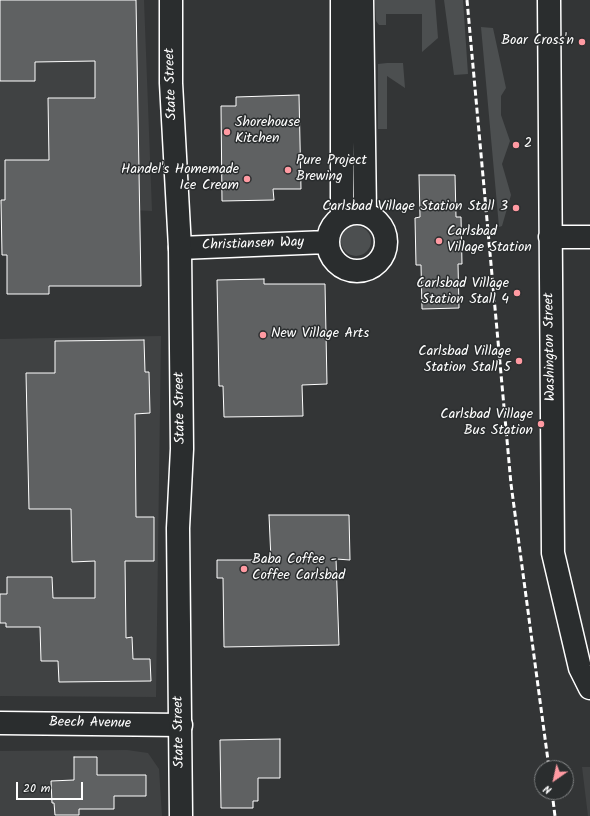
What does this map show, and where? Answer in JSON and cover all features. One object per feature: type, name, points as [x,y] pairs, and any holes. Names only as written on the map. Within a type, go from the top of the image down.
[{"type":"street","name":"State Street","points":[[170,0],[172,83],[180,248],[182,449],[178,528],[181,816]]},
{"type":"street","points":[[342,0],[342,216]]},
{"type":"street","points":[[362,0],[365,213]]},
{"type":"street","name":"Washington Street","points":[[549,0],[553,553],[580,668],[590,688]]},
{"type":"street","points":[[357,212],[365,213],[374,218],[381,225],[385,234],[386,244],[384,254],[378,262],[370,268],[361,271],[344,269],[332,258],[327,242],[331,227],[342,216],[357,212]]},
{"type":"street","points":[[550,237],[590,237]]},
{"type":"street","name":"Christiansen Way","points":[[180,248],[327,242]]},
{"type":"street","name":"Beech Avenue","points":[[0,723],[180,725]]},
{"type":"shaded area","points":[[0,0],[144,0],[152,211],[0,204]]},
{"type":"shaded area","points":[[375,0],[435,0],[438,38],[422,52],[422,14],[386,14],[386,25],[379,25],[376,21]]},
{"type":"shaded area","points":[[444,0],[463,0],[468,74],[454,75]]},
{"type":"shaded area","points":[[481,27],[493,28],[506,88],[501,96],[501,115],[510,141],[502,164],[511,195],[502,226],[499,227]]},
{"type":"shaded area","points":[[403,63],[405,88],[387,76],[387,129],[378,129],[378,64]]},
{"type":"shaded area","points":[[356,226],[367,230],[371,241],[367,252],[356,256],[345,252],[341,241],[345,230]]},
{"type":"shaded area","points":[[161,336],[156,697],[0,696],[0,339]]},
{"type":"shaded area","points":[[127,750],[148,753],[159,769],[162,816],[0,816],[0,751]]},
{"type":"shaded area","points":[[582,767],[590,767],[590,816],[588,816]]},
{"type":"building","points":[[0,0],[136,0],[141,286],[49,286],[49,294],[7,294],[7,255],[2,255],[1,200],[5,200],[5,160],[49,160],[48,98],[95,98],[95,61],[35,62],[35,81],[0,81]]},
{"type":"building","points":[[299,95],[301,189],[273,189],[274,200],[222,201],[221,106],[236,106],[236,97]]},
{"type":"building","name":"Carlsbad Village Station","points":[[419,175],[455,175],[456,217],[461,217],[462,264],[458,264],[459,308],[422,309],[421,265],[416,265],[415,218],[420,217]]},
{"type":"building","points":[[264,279],[264,284],[325,284],[327,384],[302,385],[303,416],[224,417],[223,386],[219,386],[217,280]]},
{"type":"building","points":[[144,340],[145,372],[149,372],[150,413],[135,414],[136,517],[154,517],[154,561],[125,561],[126,638],[132,637],[133,659],[150,659],[151,681],[59,682],[58,661],[41,661],[40,627],[6,627],[6,623],[0,623],[0,594],[7,594],[7,577],[52,577],[53,598],[95,598],[95,561],[72,562],[71,509],[29,509],[26,373],[55,373],[55,341]]},
{"type":"building","points":[[269,515],[349,515],[350,560],[336,559],[339,645],[224,647],[223,578],[217,578],[217,560],[271,560]]},
{"type":"building","points":[[280,739],[280,778],[258,778],[258,801],[253,801],[253,808],[221,808],[220,740]]},
{"type":"building","points":[[74,757],[97,757],[97,775],[146,775],[146,796],[114,796],[114,809],[79,809],[79,815],[55,815],[54,803],[52,803],[51,781],[74,780]]},
{"type":"railway","points":[[467,0],[511,484],[548,760]]},
{"type":"railway","points":[[553,800],[555,816]]},
{"type":"place","name":"Boar Cross'n","points":[[582,42]]},
{"type":"place","name":"Shorehouse Kitchen","points":[[227,132]]},
{"type":"place","name":"2","points":[[516,145]]},
{"type":"place","name":"Pure Project Brewing","points":[[288,170]]},
{"type":"place","name":"Handel's Homemade Ice Cream","points":[[247,179]]},
{"type":"place","name":"Carlsbad Village Station Stall 3","points":[[516,208]]},
{"type":"place","name":"Carlsbad Village Station","points":[[439,241]]},
{"type":"place","name":"Carlsbad Village Station Stall 4","points":[[517,293]]},
{"type":"place","name":"New Village Arts","points":[[263,335]]},
{"type":"place","name":"Carlsbad Village Station Stall 5","points":[[519,361]]},
{"type":"place","name":"Carlsbad Village Bus Station","points":[[541,424]]},
{"type":"place","name":"Baba Coffee - Coffee Carlsbad","points":[[244,569]]}]
